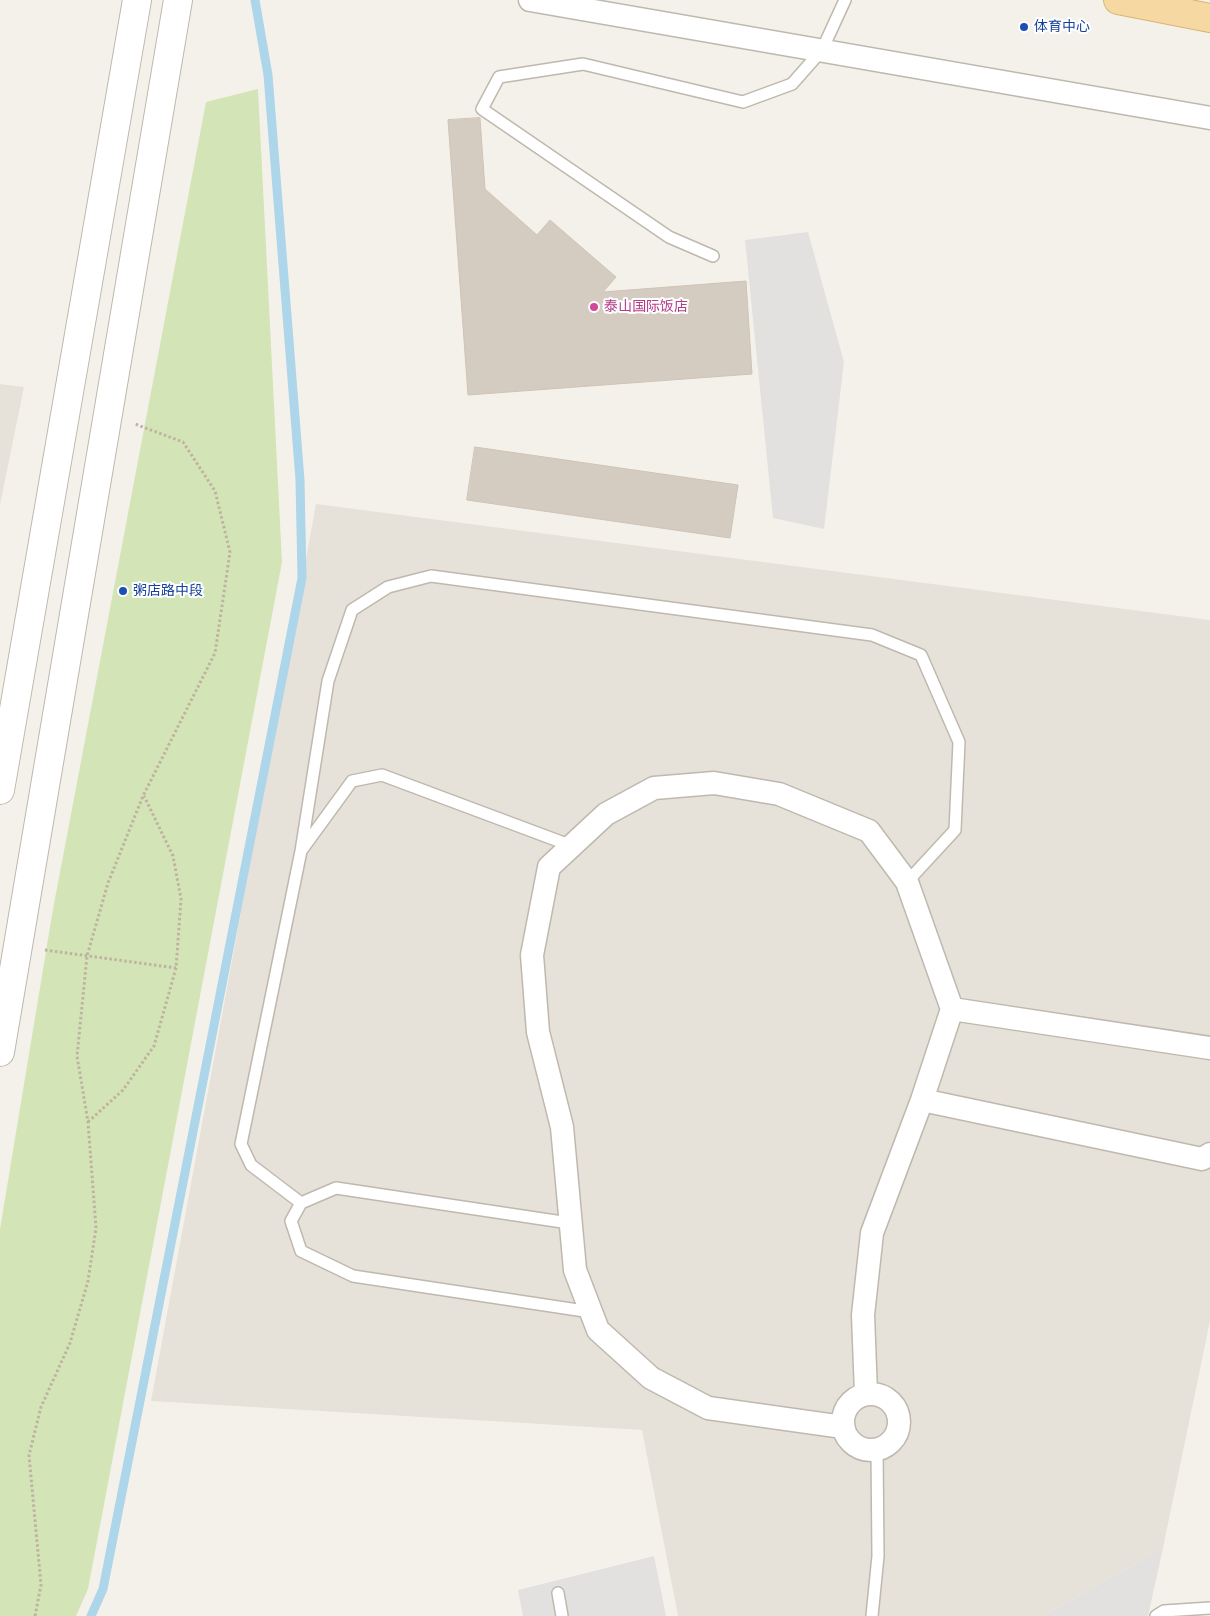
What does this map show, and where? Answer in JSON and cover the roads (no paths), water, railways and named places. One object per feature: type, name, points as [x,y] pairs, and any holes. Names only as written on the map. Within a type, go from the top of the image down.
[{"type":"main road","points":[[1118,0],[1210,18]]},
{"type":"street","points":[[0,790],[137,0]]},
{"type":"street","points":[[0,1052],[178,0]]},
{"type":"street","points":[[530,0],[1210,118]]},
{"type":"street","points":[[843,1427],[708,1408],[651,1378],[598,1330],[575,1270],[569,1223],[562,1126],[538,1032],[532,955],[549,867],[606,814],[654,788],[714,783],[779,794],[869,831],[907,882],[952,1009],[922,1100],[872,1233],[863,1315],[866,1394]]},
{"type":"street","points":[[952,1009],[1210,1048]]},
{"type":"street","points":[[922,1100],[1202,1159],[1210,1154]]},
{"type":"street","points":[[866,1394],[877,1394],[888,1399],[900,1417],[899,1428],[895,1438],[887,1446],[876,1450],[865,1450],[855,1445],[847,1437],[843,1427],[843,1416],[848,1406],[856,1398],[866,1394]]},
{"type":"lane","points":[[713,256],[670,237],[482,109],[499,78],[583,64],[743,102],[792,84],[822,50],[845,0]]},
{"type":"lane","points":[[301,1203],[251,1165],[241,1144],[301,851],[328,681],[352,610],[388,587],[431,576],[872,634],[921,655],[959,742],[955,830],[907,882]]},
{"type":"lane","points":[[301,851],[352,781],[382,774],[572,846]]},
{"type":"lane","points":[[569,1223],[336,1188],[301,1203],[291,1221],[301,1251],[353,1276],[591,1312]]},
{"type":"lane","points":[[872,1616],[878,1556],[876,1450]]},
{"type":"lane","points":[[558,1593],[562,1616]]},
{"type":"lane","points":[[1156,1616],[1164,1611],[1210,1608]]},
{"type":"waterway","points":[[91,1616],[103,1589],[302,578],[300,480],[268,75],[255,0]]},
{"type":"place","name":"体育中心","points":[[1024,27]]},
{"type":"place","name":"泰山国际饭店","points":[[594,307]]},
{"type":"place","name":"粥店路中段","points":[[123,591]]}]
